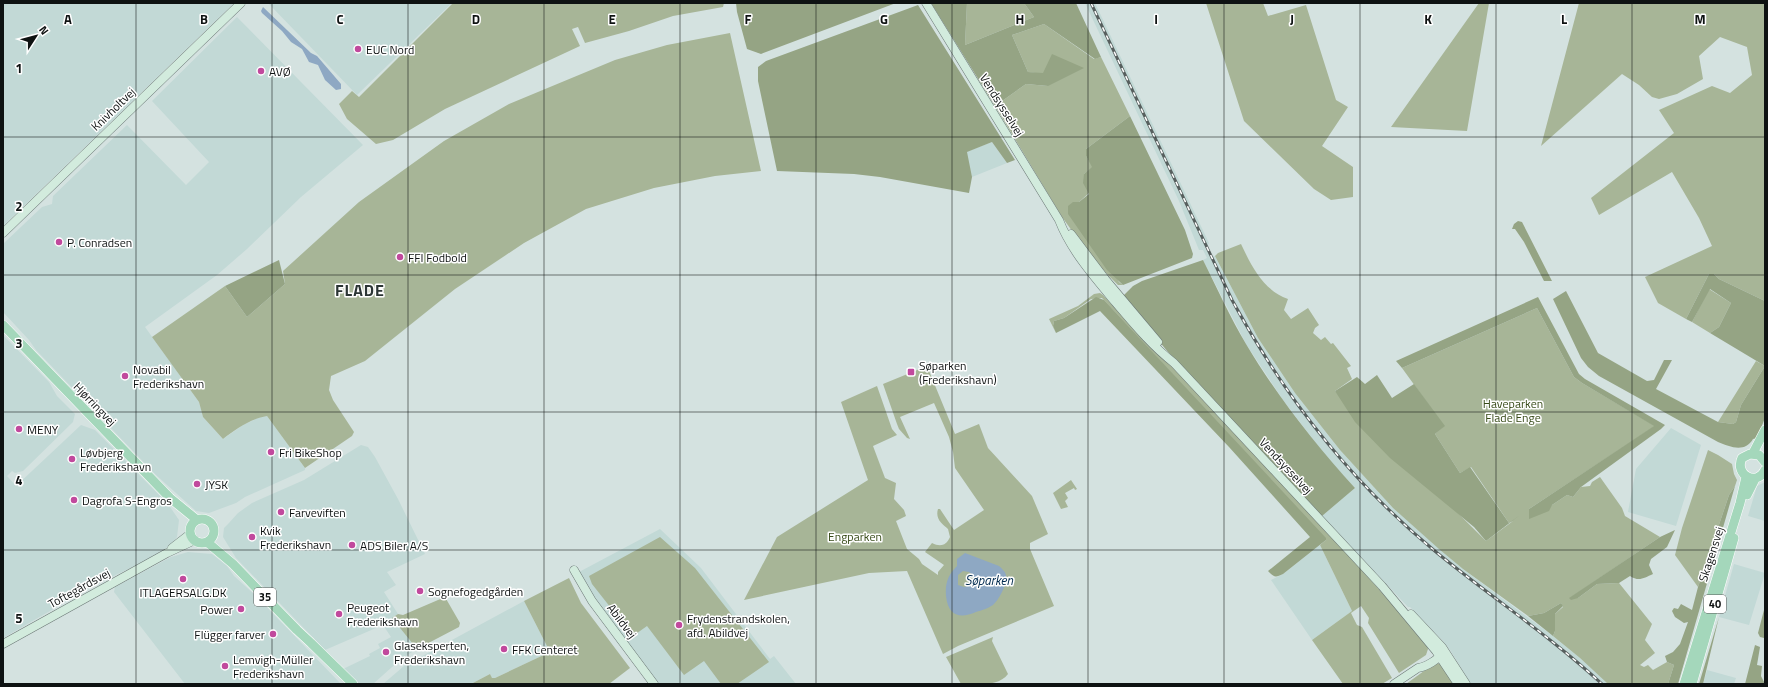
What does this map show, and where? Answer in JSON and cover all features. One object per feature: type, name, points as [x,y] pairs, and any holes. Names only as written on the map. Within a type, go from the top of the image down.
[{"type":"main road","name":"Hjørringvej","points":[[3,325],[170,498],[193,530]]},
{"type":"main road","name":"40","points":[[1746,477],[1741,471],[1740,463],[1744,456],[1753,453],[1765,430]]},
{"type":"main road","points":[[1753,453],[1764,460],[1765,441]]},
{"type":"main road","name":"40","points":[[1755,479],[1762,476],[1765,470]]},
{"type":"main road","points":[[1746,477],[1755,479]]},
{"type":"main road","name":"Skagensvej","points":[[1684,684],[1740,503],[1746,477]]},
{"type":"main road","name":"Skagensvej","points":[[1692,684],[1743,505],[1755,479]]},
{"type":"main road","name":"35","points":[[201,519],[209,521],[213,528],[210,538],[200,542],[193,530],[201,519]]},
{"type":"main road","name":"35","points":[[210,538],[233,564],[306,639],[311,642],[353,684]]},
{"type":"main road","name":"35","points":[[306,639],[308,645],[344,684]]},
{"type":"street","name":"Knivholtvej","points":[[3,233],[241,3]]},
{"type":"street","name":"Vendsysselvej","points":[[926,3],[1059,220],[1064,232],[1093,274],[1136,327],[1164,356],[1174,363],[1382,586],[1407,609],[1440,653],[1466,684]]},
{"type":"street","name":"Toftegårdsvej","points":[[3,644],[167,553],[193,530]]},
{"type":"street","name":"Abildvej","points":[[574,570],[592,601],[654,684]]},
{"type":"street","name":"Vendsysselvej","points":[[1440,653],[1458,684]]},
{"type":"street","points":[[1394,684],[1418,668],[1422,667],[1440,653]]},
{"type":"shaded area","points":[[3,3],[234,3],[3,226]]},
{"type":"shaded area","name":"EUC Nord","points":[[268,3],[452,3],[357,95]]},
{"type":"shaded area","points":[[1085,3],[1095,3],[1209,243],[1206,248],[1211,256],[1215,256],[1258,338],[1295,393],[1340,450],[1393,508],[1463,569],[1553,636],[1608,684],[1471,684],[1442,640],[1410,607],[1408,607],[1322,516],[1355,488],[1328,459],[1283,400],[1246,344],[1203,260],[1207,258],[1203,250],[1199,250],[1179,201]]},
{"type":"shaded area","points":[[237,17],[363,145],[301,197],[247,249],[217,275],[145,327],[199,402],[203,417],[223,439],[243,425],[260,417],[267,416],[305,468],[305,470],[245,497],[236,503],[209,513],[196,511],[156,475],[36,350],[29,340],[3,312],[3,244],[42,207],[52,204],[53,196],[127,125],[186,185],[209,162],[152,101]]},
{"type":"shaded area","points":[[992,142],[1007,163],[972,177],[966,152]]},
{"type":"shaded area","points":[[3,335],[49,382],[57,396],[75,414],[73,422],[23,471],[15,473],[12,471],[7,476],[16,486],[81,425],[95,430],[168,504],[179,520],[177,537],[171,545],[147,560],[97,584],[3,638]]},
{"type":"shaded area","points":[[1671,428],[1701,445],[1676,526],[1628,512],[1636,469]]},
{"type":"shaded area","points":[[361,445],[368,447],[375,457],[398,499],[425,554],[387,572],[396,585],[384,592],[398,614],[393,618],[417,649],[401,659],[373,684],[358,684],[343,669],[370,656],[369,654],[380,648],[378,644],[391,637],[383,625],[325,650],[236,558],[223,537],[224,528],[238,513],[252,503],[304,480]]},
{"type":"shaded area","points":[[1765,482],[1765,521],[1748,516],[1757,486]]},
{"type":"shaded area","name":"Frydenstrandskolen, afd. Abildvej","points":[[660,529],[701,568],[770,659],[774,656],[796,684],[659,684],[590,593],[579,572]]},
{"type":"shaded area","points":[[1320,545],[1352,611],[1312,640],[1271,580],[1283,574]]},
{"type":"shaded area","points":[[188,552],[212,554],[227,566],[234,576],[255,595],[341,684],[185,684],[114,592],[115,587],[171,557]]},
{"type":"shaded area","points":[[1734,564],[1765,573],[1749,625],[1719,617]]},
{"type":"shaded area","points":[[524,601],[550,652],[495,678],[492,679],[490,674],[471,684],[383,684],[404,666]]},
{"type":"shaded area","points":[[1707,670],[1736,678],[1734,684],[1703,684]]},
{"type":"green space","points":[[453,3],[724,3],[723,7],[673,16],[629,31],[585,43],[578,27],[572,29],[580,46],[445,109],[393,140],[376,144],[347,119],[339,104],[352,91],[359,97]]},
{"type":"green space","points":[[736,3],[896,3],[761,54],[747,49]]},
{"type":"green space","points":[[931,3],[967,3],[965,45],[1034,17],[1024,3],[1076,3],[1101,57],[1095,59],[1044,24],[1012,35],[1028,72],[1043,73],[1052,54],[1084,68],[1048,86],[1026,84],[995,106]]},
{"type":"green space","points":[[967,3],[1024,3],[1034,17],[965,45]]},
{"type":"green space","points":[[1206,3],[1263,3],[1268,16],[1306,5],[1336,100],[1348,107],[1322,146],[1353,167],[1353,197],[1331,200],[1314,189],[1244,121]]},
{"type":"green space","points":[[1479,3],[1489,3],[1467,131],[1391,127]]},
{"type":"green space","points":[[1579,3],[1765,3],[1765,301],[1719,279],[1714,274],[1709,274],[1686,319],[1658,303],[1645,277],[1712,246],[1699,218],[1672,172],[1599,215],[1591,198],[1674,133],[1659,110],[1712,86],[1730,93],[1752,75],[1747,47],[1720,37],[1699,56],[1703,79],[1677,94],[1659,99],[1652,97],[1639,85],[1622,74],[1541,146]]},
{"type":"green space","points":[[918,5],[1015,160],[1007,163],[992,142],[967,152],[972,177],[969,193],[880,177],[854,174],[777,171],[758,81],[758,67],[766,61]]},
{"type":"green space","points":[[1044,24],[1094,59],[1101,57],[1130,116],[1086,149],[1086,156],[1093,167],[1084,174],[1089,193],[1079,202],[1119,282],[1123,285],[1118,285],[1106,273],[1103,274],[1062,217],[995,106],[1026,84],[1048,86],[1043,74],[1028,72],[1012,35]]},
{"type":"green space","name":"FFI Fodbold","points":[[730,33],[761,171],[715,176],[654,188],[586,209],[524,243],[455,289],[365,361],[331,376],[329,390],[333,400],[354,432],[352,436],[305,468],[267,416],[249,422],[223,439],[203,417],[199,402],[152,337],[225,286],[247,317],[285,284],[283,271],[359,202],[444,141],[509,104],[615,60],[667,45]]},
{"type":"green space","points":[[1130,116],[1185,230],[1193,254],[1192,258],[1123,285],[1107,270],[1068,214],[1068,206],[1073,202],[1079,202],[1089,194],[1083,183],[1084,174],[1092,167],[1086,156],[1086,149]]},
{"type":"green space","points":[[1518,221],[1522,222],[1552,281],[1544,281],[1524,242],[1515,229],[1512,229],[1514,224]]},
{"type":"green space","name":"Haveparken Flade Enge","points":[[1241,244],[1259,277],[1272,290],[1288,299],[1284,310],[1291,319],[1308,308],[1319,325],[1315,328],[1313,333],[1321,340],[1325,337],[1331,344],[1333,343],[1351,366],[1347,368],[1352,379],[1335,391],[1486,541],[1513,521],[1509,523],[1471,467],[1460,473],[1435,434],[1444,426],[1402,368],[1537,308],[1574,377],[1655,426],[1529,509],[1552,505],[1567,495],[1573,497],[1581,487],[1590,486],[1592,482],[1600,477],[1622,508],[1625,516],[1660,537],[1570,598],[1578,598],[1597,584],[1619,583],[1652,624],[1645,640],[1655,653],[1640,665],[1644,667],[1648,665],[1653,670],[1667,662],[1674,665],[1668,684],[1608,684],[1553,636],[1555,631],[1555,614],[1563,607],[1561,603],[1544,613],[1528,616],[1463,569],[1393,508],[1340,450],[1295,393],[1258,338],[1215,256],[1218,253]]},
{"type":"green space","points":[[279,260],[285,284],[247,317],[225,286]]},
{"type":"green space","points":[[1203,260],[1240,334],[1270,382],[1311,437],[1355,488],[1322,516],[1168,352],[1122,297],[1133,286],[1142,281]]},
{"type":"green space","points":[[1709,274],[1714,274],[1719,279],[1765,301],[1765,366],[1710,333],[1719,327],[1731,303],[1710,289],[1692,322],[1686,319]]},
{"type":"green space","points":[[1709,289],[1731,303],[1719,327],[1710,333],[1692,322]]},
{"type":"green space","points":[[1566,291],[1598,353],[1647,381],[1654,380],[1664,360],[1672,360],[1656,389],[1718,422],[1733,424],[1736,422],[1741,405],[1765,366],[1765,418],[1757,438],[1753,439],[1746,446],[1737,448],[1727,446],[1599,376],[1588,367],[1581,358],[1553,299]]},
{"type":"green space","points":[[1100,293],[1114,307],[1117,307],[1345,551],[1408,622],[1408,624],[1427,646],[1428,649],[1426,655],[1399,673],[1368,623],[1369,618],[1361,606],[1351,613],[1357,625],[1362,627],[1392,678],[1382,684],[1343,684],[1312,640],[1352,611],[1320,545],[1326,540],[1102,298],[1091,299],[1064,318],[1054,321],[1053,326],[1056,333],[1049,319],[1078,306],[1094,294]]},
{"type":"green space","points":[[1096,297],[1104,300],[1326,538],[1326,540],[1283,574],[1275,576],[1268,571],[1310,537],[1229,447],[1100,311],[1056,333],[1053,326],[1054,321],[1064,318]]},
{"type":"green space","points":[[1538,297],[1579,374],[1585,379],[1665,425],[1581,487],[1573,497],[1567,495],[1552,505],[1549,511],[1529,519],[1529,509],[1654,426],[1574,377],[1537,308],[1402,368],[1396,361]]},
{"type":"green space","points":[[1756,361],[1765,366],[1741,405],[1736,422],[1733,424],[1718,422]]},
{"type":"green space","name":"Engparken","points":[[927,366],[955,434],[979,424],[988,448],[1032,496],[1048,534],[1030,543],[1030,549],[1054,606],[958,646],[943,654],[907,571],[869,573],[744,600],[777,537],[868,480],[841,402],[877,386],[892,429],[897,435],[873,446],[885,478],[896,483],[894,499],[904,510],[906,516],[896,521],[907,549],[919,559],[922,564],[938,575],[938,572],[944,565],[925,552],[932,543],[938,545],[945,544],[950,537],[948,529],[941,523],[937,516],[938,509],[940,509],[954,530],[984,510],[955,468],[949,437],[934,403],[900,417],[910,439],[907,438],[899,429],[897,424],[883,384]]},
{"type":"green space","points":[[1377,375],[1392,398],[1414,384],[1445,426],[1435,434],[1460,473],[1470,467],[1509,523],[1520,515],[1486,541],[1474,527],[1390,458],[1355,422],[1335,391],[1357,377],[1365,384]]},
{"type":"green space","points":[[1708,450],[1732,464],[1737,480],[1729,495],[1698,587],[1675,555],[1682,528]]},
{"type":"green space","points":[[1071,480],[1077,489],[1075,490],[1074,488],[1065,493],[1068,498],[1065,501],[1068,507],[1061,509],[1053,493]]},
{"type":"green space","points":[[1735,486],[1678,684],[1668,684],[1674,665],[1667,662],[1665,656],[1673,652],[1680,644],[1688,622],[1684,623],[1675,617],[1672,611],[1674,608],[1678,609],[1681,604],[1692,610],[1698,587],[1729,495]]},
{"type":"green space","points":[[1675,530],[1667,547],[1651,559],[1649,565],[1653,574],[1639,579],[1630,576],[1619,583],[1597,584],[1578,598],[1571,600],[1569,598],[1660,537]]},
{"type":"green space","name":"Frydenstrandskolen, afd. Abildvej","points":[[660,537],[695,568],[769,662],[737,684],[721,684],[704,661],[684,675],[647,626],[633,636],[592,584],[589,576]]},
{"type":"green space","points":[[569,578],[581,603],[630,668],[609,684],[471,684],[490,674],[492,678],[495,678],[550,652],[524,601]]},
{"type":"green space","points":[[445,597],[460,623],[459,627],[417,649],[392,618],[398,614],[403,615]]},
{"type":"green space","points":[[1561,603],[1563,606],[1555,614],[1555,631],[1553,636],[1528,616],[1544,613]]},
{"type":"green space","points":[[1765,606],[1764,638],[1760,637],[1758,633]]},
{"type":"green space","points":[[1719,617],[1703,684],[1699,684]]},
{"type":"green space","points":[[993,637],[992,641],[1008,674],[999,681],[993,683],[961,684],[946,657]]},
{"type":"green space","points":[[1755,645],[1760,647],[1757,665],[1762,666],[1761,676],[1765,684],[1745,684]]},
{"type":"green space","points":[[1435,663],[1442,664],[1455,684],[1406,684]]},
{"type":"water","points":[[263,7],[311,53],[317,56],[341,84],[341,89],[336,90],[325,80],[318,65],[309,62],[302,49],[291,42],[282,31],[262,13],[261,11]]},
{"type":"water","name":"Søparken","points":[[965,553],[999,566],[1004,571],[1006,575],[1006,582],[993,605],[965,615],[952,612],[947,603],[946,587],[949,576],[957,566],[957,559]],"holes":[[[963,571],[969,572],[974,576],[971,583],[964,587],[958,585],[958,575]]]},
{"type":"railway","points":[[1091,3],[1232,300],[1252,336],[1297,403],[1348,467],[1405,525],[1457,569],[1562,649],[1602,684]]},
{"type":"place","name":"EUC Nord","points":[[358,49]]},
{"type":"place","name":"AVØ","points":[[261,71]]},
{"type":"place","name":"P. Conradsen","points":[[59,242]]},
{"type":"place","name":"FFI Fodbold","points":[[400,257]]},
{"type":"place","name":"Søparken (Frederikshavn)","points":[[911,372]]},
{"type":"place","name":"Novabil Frederikshavn","points":[[125,376]]},
{"type":"place","name":"MENY","points":[[19,429]]},
{"type":"place","name":"Fri BikeShop","points":[[271,452]]},
{"type":"place","name":"Løvbjerg Frederikshavn","points":[[72,459]]},
{"type":"place","name":"JYSK","points":[[197,484]]},
{"type":"place","name":"Dagrofa S-Engros","points":[[74,500]]},
{"type":"place","name":"Farveviften","points":[[281,512]]},
{"type":"place","name":"Kvik Frederikshavn","points":[[252,537]]},
{"type":"place","name":"ADS Biler A/S","points":[[352,545]]},
{"type":"place","name":"ITLAGERSALG.DK","points":[[183,579]]},
{"type":"place","name":"Sognefogedgården","points":[[420,591]]},
{"type":"place","name":"Power","points":[[241,609]]},
{"type":"place","name":"Peugeot Frederikshavn","points":[[339,614]]},
{"type":"place","name":"Frydenstrandskolen, afd. Abildvej","points":[[679,625]]},
{"type":"place","name":"Flügger farver","points":[[273,634]]},
{"type":"place","name":"FFK Centeret","points":[[504,649]]},
{"type":"place","name":"Glaseksperten, Frederikshavn","points":[[386,652]]},
{"type":"place","name":"Lemvigh-Müller Frederikshavn","points":[[225,666]]},
{"type":"district","name":"FLADE","points":[[360,290]]}]
